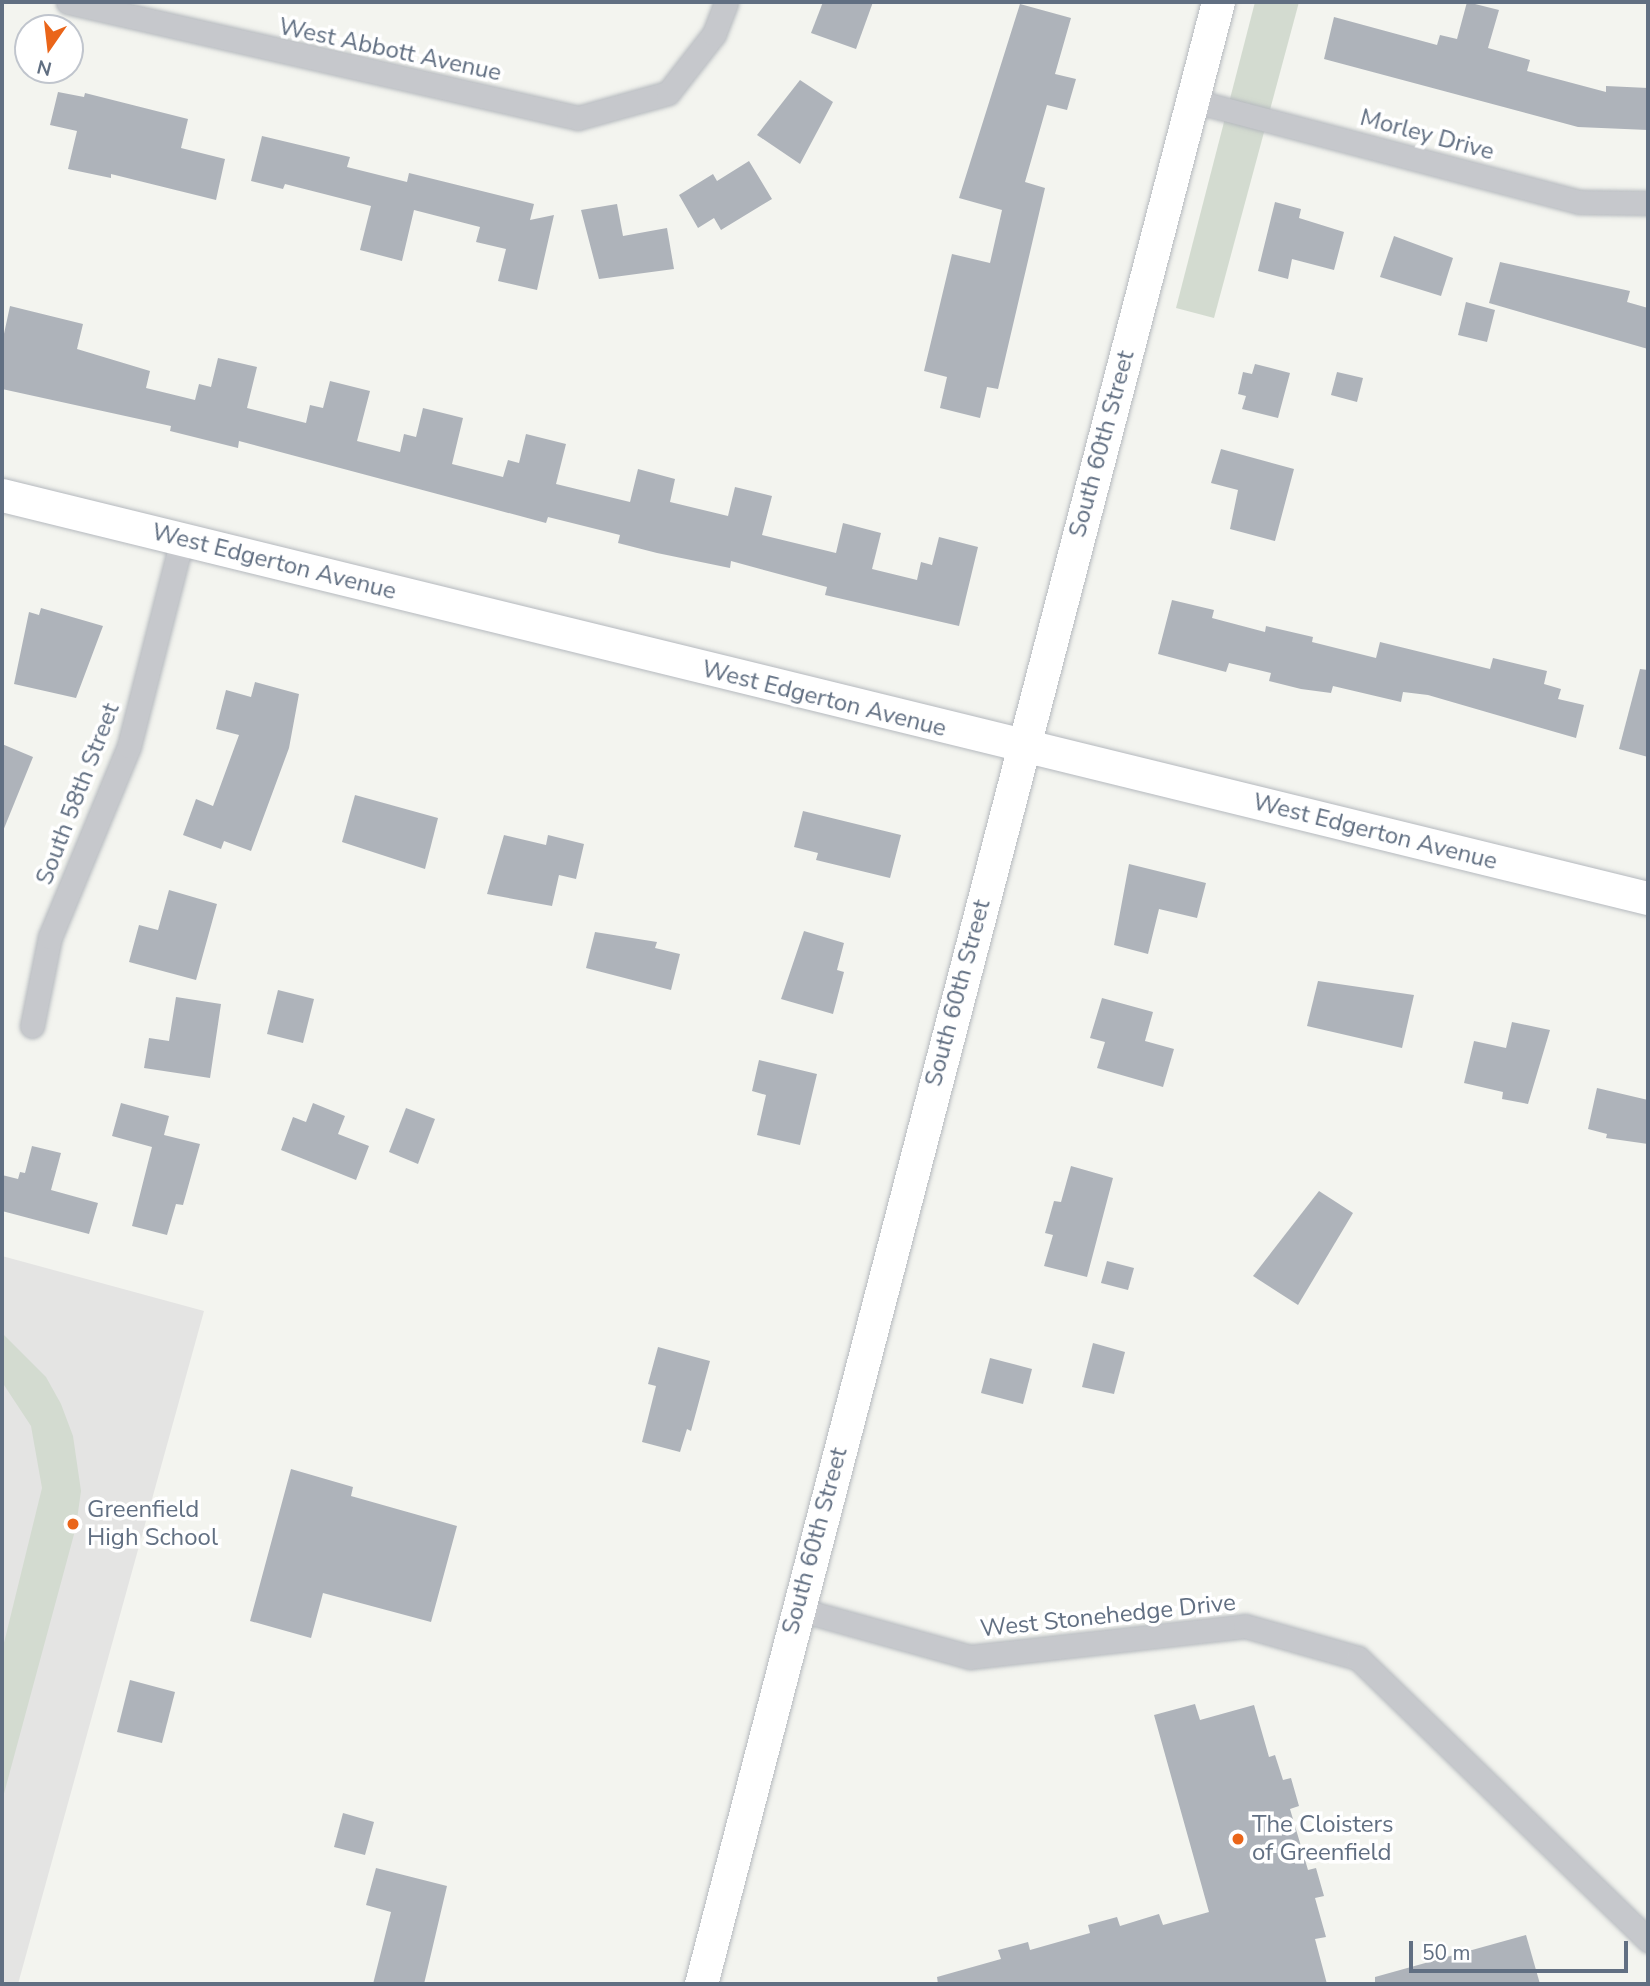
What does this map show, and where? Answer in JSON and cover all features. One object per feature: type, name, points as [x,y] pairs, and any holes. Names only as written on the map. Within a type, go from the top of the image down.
[{"type":"street","name":"West Abbott Avenue","points":[[68,2],[578,118],[668,93],[714,34],[726,2]]},
{"type":"street","name":"South 60th Street","points":[[701,1984],[1218,2]]},
{"type":"street","name":"Morley Drive","points":[[1194,101],[1579,202],[1648,203]]},
{"type":"street","name":"West Edgerton Avenue","points":[[2,495],[1022,747],[1648,898]]},
{"type":"street","name":"South 58th Street","points":[[32,1026],[50,937],[129,746],[182,538]]},
{"type":"street","name":"West Stonehedge Drive","points":[[797,1609],[970,1657],[1245,1626],[1358,1658],[1648,1940]]},
{"type":"shaded area","points":[[1255,2],[1299,2],[1214,318],[1176,308]]},
{"type":"shaded area","name":"Greenfield High School","points":[[2,1256],[204,1311],[18,1984],[2,1984]]},
{"type":"shaded area","points":[[2,1333],[46,1377],[61,1404],[73,1436],[81,1491],[76,1527],[2,1801],[2,1651],[42,1488],[31,1426],[2,1382]]},
{"type":"building","points":[[823,2],[873,2],[856,49],[811,33]]},
{"type":"building","points":[[1467,2],[1499,10],[1488,48],[1530,60],[1527,71],[1606,92],[1606,86],[1648,88],[1648,130],[1578,127],[1324,59],[1334,17],[1437,45],[1440,35],[1457,39]]},
{"type":"building","points":[[1020,4],[1071,18],[1055,74],[1076,79],[1067,110],[1047,105],[1025,182],[1045,188],[998,389],[987,387],[980,418],[940,408],[947,377],[924,371],[952,254],[990,263],[1002,210],[959,198]]},
{"type":"building","points":[[800,80],[833,102],[800,164],[757,135]]},
{"type":"building","points":[[58,92],[84,97],[85,93],[188,119],[181,148],[225,159],[216,200],[111,174],[111,178],[68,169],[77,131],[50,125]]},
{"type":"building","points":[[262,136],[350,157],[347,167],[407,182],[409,173],[534,204],[530,220],[554,215],[537,290],[498,281],[506,249],[476,242],[480,227],[414,210],[402,261],[360,250],[371,206],[285,184],[283,189],[251,181]]},
{"type":"building","points":[[749,161],[772,199],[721,230],[714,218],[698,228],[679,195],[713,174],[717,181]]},
{"type":"building","points":[[1275,202],[1301,209],[1299,218],[1344,232],[1334,270],[1292,259],[1288,279],[1258,271]]},
{"type":"building","points":[[617,204],[623,236],[667,228],[674,269],[599,279],[581,210]]},
{"type":"building","points":[[1394,236],[1453,258],[1441,296],[1380,277]]},
{"type":"building","points":[[1500,262],[1630,291],[1627,302],[1648,308],[1648,349],[1489,303]]},
{"type":"building","points":[[1466,302],[1495,310],[1487,342],[1458,335]]},
{"type":"building","points":[[10,306],[83,324],[77,349],[150,371],[146,388],[195,400],[199,384],[211,387],[218,358],[257,367],[247,408],[306,423],[310,405],[323,408],[330,381],[370,391],[357,441],[400,452],[404,434],[416,437],[423,408],[463,418],[452,464],[503,477],[508,460],[519,463],[526,434],[566,444],[556,484],[630,502],[638,469],[675,479],[670,502],[728,516],[735,487],[772,496],[762,535],[836,553],[843,523],[881,533],[872,569],[917,580],[921,562],[932,565],[939,537],[978,547],[959,626],[825,595],[827,587],[731,561],[730,568],[657,553],[618,543],[620,535],[548,517],[546,523],[239,441],[238,448],[170,431],[171,426],[2,389],[2,343]]},
{"type":"building","points":[[1255,364],[1290,373],[1278,418],[1242,409],[1246,396],[1238,394],[1243,372],[1252,374]]},
{"type":"building","points":[[1337,372],[1363,378],[1357,402],[1331,395]]},
{"type":"building","points":[[1221,449],[1294,469],[1275,541],[1230,529],[1238,490],[1211,483]]},
{"type":"building","points":[[1172,600],[1214,610],[1212,618],[1265,632],[1266,626],[1313,637],[1312,642],[1376,658],[1380,642],[1490,669],[1493,658],[1547,671],[1544,684],[1561,689],[1558,699],[1584,705],[1576,738],[1428,695],[1403,692],[1401,702],[1333,686],[1331,693],[1301,689],[1269,681],[1271,673],[1229,663],[1226,672],[1158,654]]},
{"type":"building","points":[[41,608],[103,626],[76,698],[14,684],[29,612],[39,615]]},
{"type":"building","points":[[1640,669],[1648,670],[1648,757],[1619,749]]},
{"type":"building","points":[[255,682],[299,694],[289,748],[251,851],[224,841],[221,849],[183,835],[196,799],[213,806],[239,735],[216,729],[226,690],[251,697]]},
{"type":"building","points":[[2,744],[33,757],[3,831],[2,831]]},
{"type":"building","points":[[355,795],[438,818],[425,869],[342,842]]},
{"type":"building","points":[[803,811],[901,835],[890,878],[816,860],[818,853],[794,847]]},
{"type":"building","points":[[504,835],[546,845],[548,835],[584,844],[576,879],[559,875],[552,906],[487,894]]},
{"type":"building","points":[[1129,864],[1206,883],[1197,918],[1159,909],[1148,954],[1114,945]]},
{"type":"building","points":[[169,890],[217,904],[196,980],[129,962],[139,925],[158,930]]},
{"type":"building","points":[[804,931],[844,943],[837,970],[844,972],[833,1014],[781,999]]},
{"type":"building","points":[[595,932],[657,942],[655,948],[680,954],[671,990],[586,968]]},
{"type":"building","points":[[1318,981],[1414,995],[1402,1048],[1307,1026]]},
{"type":"building","points":[[278,990],[314,999],[303,1043],[267,1034]]},
{"type":"building","points":[[176,997],[221,1004],[210,1078],[144,1068],[149,1038],[169,1041]]},
{"type":"building","points":[[1102,998],[1153,1012],[1145,1041],[1174,1049],[1163,1087],[1097,1068],[1105,1042],[1090,1038]]},
{"type":"building","points":[[1512,1022],[1550,1030],[1528,1104],[1502,1099],[1503,1092],[1464,1083],[1474,1041],[1506,1048]]},
{"type":"building","points":[[759,1060],[817,1074],[800,1145],[757,1135],[766,1095],[752,1091]]},
{"type":"building","points":[[1597,1088],[1648,1100],[1648,1144],[1606,1138],[1607,1134],[1588,1129]]},
{"type":"building","points":[[121,1103],[169,1116],[164,1135],[200,1144],[183,1205],[176,1204],[167,1235],[132,1226],[152,1147],[112,1136]]},
{"type":"building","points":[[313,1103],[345,1116],[338,1134],[369,1146],[356,1180],[281,1150],[293,1117],[306,1122]]},
{"type":"building","points":[[406,1108],[435,1119],[418,1164],[389,1152]]},
{"type":"building","points":[[32,1146],[61,1153],[51,1190],[98,1203],[89,1234],[2,1211],[2,1175],[18,1179],[20,1172],[25,1173]]},
{"type":"building","points":[[1071,1166],[1113,1178],[1087,1277],[1044,1266],[1053,1235],[1045,1233],[1054,1201],[1061,1202]]},
{"type":"building","points":[[1319,1191],[1353,1213],[1298,1305],[1253,1276]]},
{"type":"building","points":[[1107,1261],[1134,1268],[1128,1290],[1101,1283]]},
{"type":"building","points":[[1093,1343],[1125,1352],[1114,1394],[1082,1387]]},
{"type":"building","points":[[658,1347],[710,1361],[691,1431],[687,1429],[680,1452],[642,1442],[656,1386],[648,1384]]},
{"type":"building","points":[[990,1358],[1032,1369],[1023,1404],[981,1393]]},
{"type":"building","points":[[291,1469],[353,1487],[351,1496],[457,1526],[431,1622],[323,1593],[311,1638],[250,1621]]},
{"type":"building","points":[[130,1680],[175,1692],[162,1743],[117,1732]]},
{"type":"building","name":"The Cloisters of Greenfield","points":[[1195,1704],[1200,1720],[1254,1705],[1269,1757],[1275,1755],[1283,1780],[1291,1778],[1299,1806],[1290,1809],[1308,1870],[1316,1868],[1324,1896],[1315,1898],[1326,1937],[1315,1939],[1327,1984],[938,1984],[937,1977],[1001,1959],[998,1950],[1028,1942],[1030,1950],[1090,1933],[1088,1925],[1117,1917],[1120,1926],[1159,1914],[1163,1925],[1209,1912],[1154,1715]]},
{"type":"building","points":[[343,1813],[374,1822],[365,1855],[334,1847]]},
{"type":"building","points":[[376,1868],[447,1886],[424,1984],[373,1984],[391,1912],[366,1905]]},
{"type":"building","points":[[1526,1935],[1540,1984],[1375,1984],[1375,1977]]},
{"type":"place","name":"Greenfield High School","points":[[73,1524]]},
{"type":"place","name":"The Cloisters of Greenfield","points":[[1238,1839]]}]
